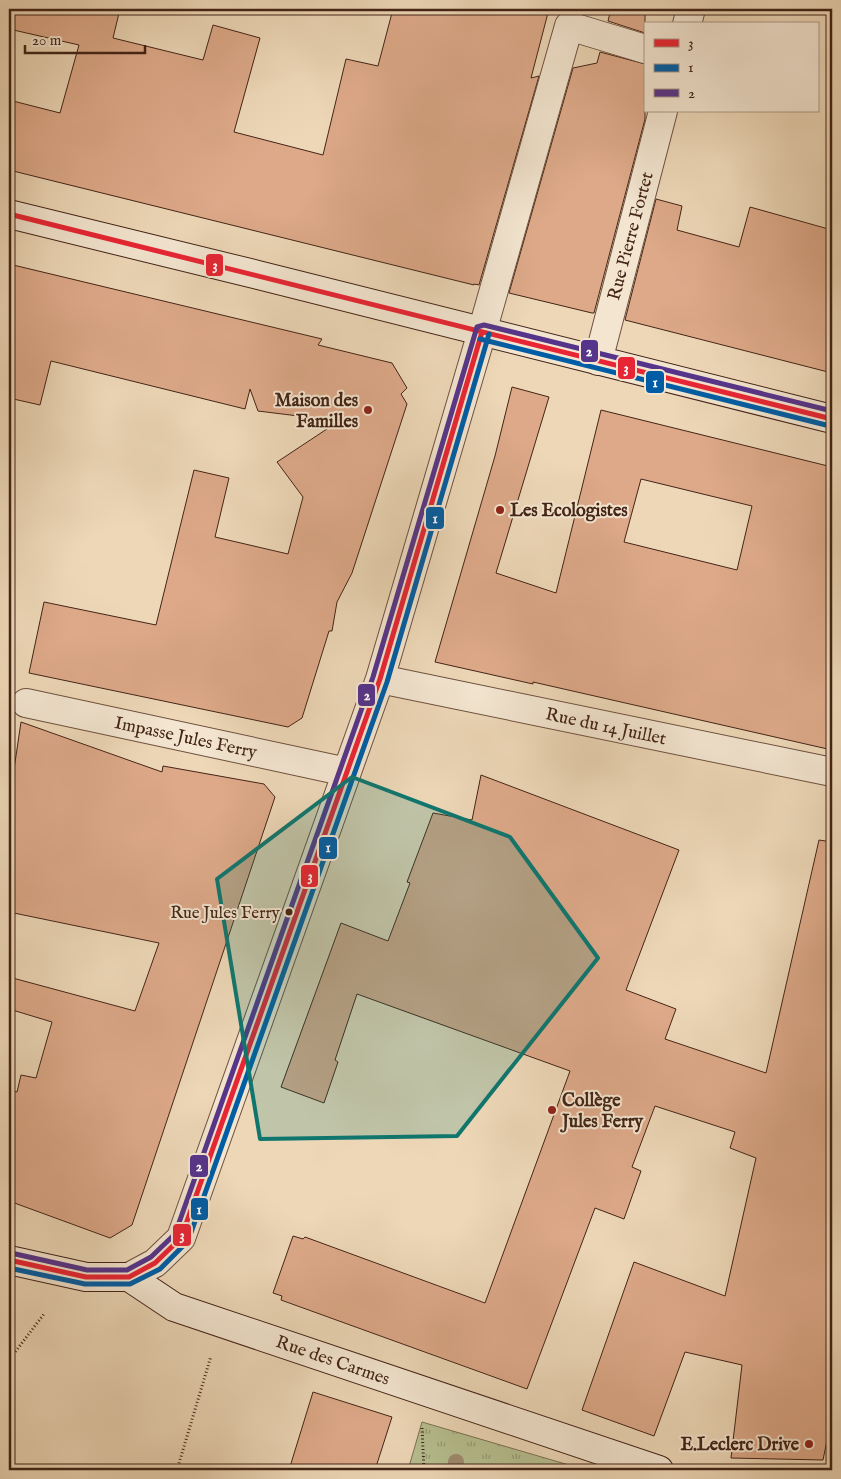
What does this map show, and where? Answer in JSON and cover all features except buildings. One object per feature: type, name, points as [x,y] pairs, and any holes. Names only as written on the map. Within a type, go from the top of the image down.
[{"type":"street","points":[[687,22],[691,9]]},
{"type":"street","points":[[9,1260],[86,1277],[129,1277],[155,1263],[181,1238],[380,679],[482,332],[569,26],[644,49]]},
{"type":"street","name":"Rue Pierre Fortet","points":[[598,361],[663,112]]},
{"type":"street","points":[[9,214],[832,419]]},
{"type":"street","name":"Rue du 14 Juillet","points":[[380,679],[832,772]]},
{"type":"street","name":"Impasse Jules Ferry","points":[[26,703],[347,772]]},
{"type":"street","name":"Rue des Carmes","points":[[129,1277],[174,1307],[659,1470]]},
{"type":"path","points":[[9,1360],[44,1314]]},
{"type":"path","points":[[177,1470],[220,1322]]},
{"type":"path","points":[[424,1470],[422,1422],[430,1393]]},
{"type":"highlighted area","points":[[352,777],[510,837],[598,958],[457,1136],[260,1139],[217,879]]},
{"type":"green space","points":[[422,1422],[586,1470],[408,1470]]},
{"type":"transit line","name":"3","points":[[9,214],[832,419]]},
{"type":"transit line","name":"2","points":[[11,1253],[87,1270],[127,1270],[151,1257],[175,1234],[373,677],[477,327],[484,325],[832,411]]},
{"type":"transit line","name":"3","points":[[9,1260],[86,1277],[129,1277],[155,1263],[181,1238],[380,679],[482,332]]},
{"type":"transit line","name":"1","points":[[9,1268],[85,1284],[130,1284],[160,1269],[188,1241],[387,682],[489,334]]},
{"type":"transit line","name":"1","points":[[480,339],[830,426]]},
{"type":"place","name":"Maison des Familles","points":[[368,410]]},
{"type":"place","name":"Les Ecologistes","points":[[500,510]]},
{"type":"place","name":"Rue Jules Ferry","points":[[289,912]]},
{"type":"place","name":"Collège Jules Ferry","points":[[552,1110]]},
{"type":"place","name":"E.Leclerc Drive","points":[[809,1444]]}]
